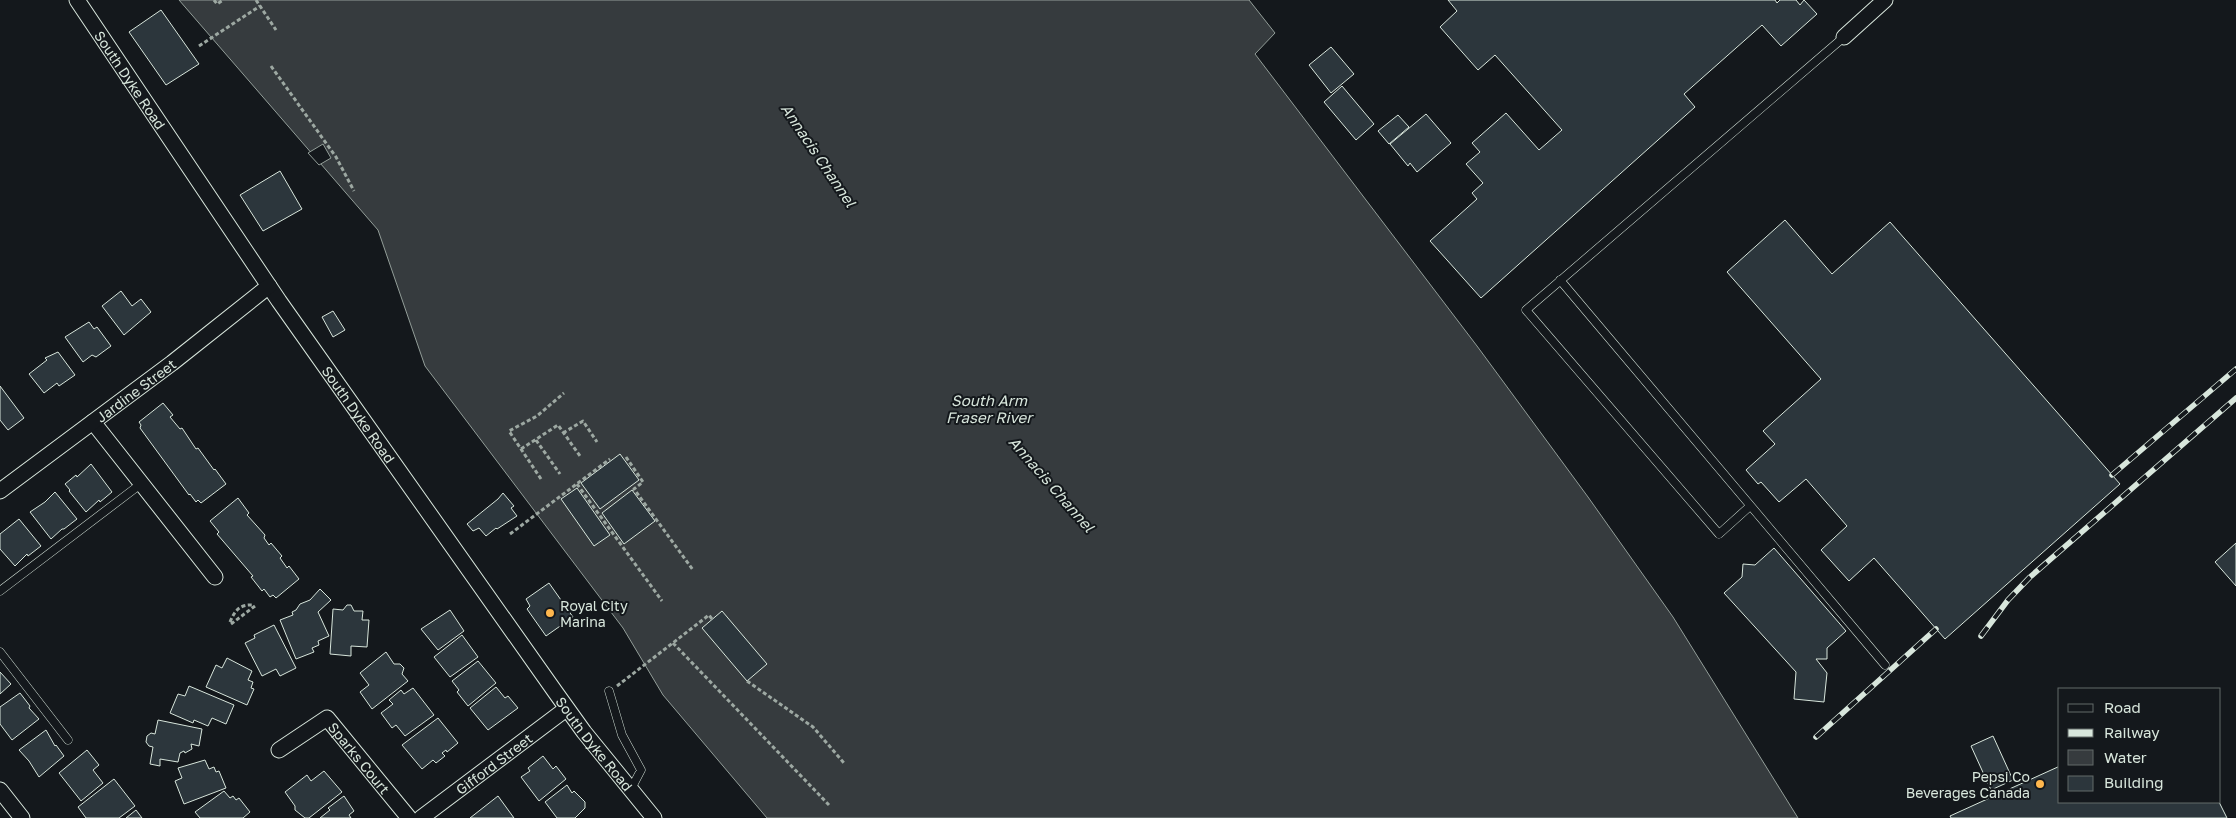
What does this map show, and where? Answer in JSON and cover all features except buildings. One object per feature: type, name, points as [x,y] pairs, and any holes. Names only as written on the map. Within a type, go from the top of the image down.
[{"type":"street","name":"South Dyke Road","points":[[77,0],[270,286],[566,709],[654,818]]},
{"type":"street","points":[[1844,37],[1885,0]]},
{"type":"street","name":"Jardine Street","points":[[0,491],[94,422],[270,286]]},
{"type":"street","points":[[94,422],[215,577]]},
{"type":"street","name":"Gifford Street","points":[[421,818],[566,709]]},
{"type":"street","name":"Sparks Court","points":[[279,750],[327,718],[409,818]]},
{"type":"street","points":[[0,790],[22,818]]},
{"type":"lane","points":[[1749,506],[1718,534],[1526,310],[1844,37]]},
{"type":"lane","points":[[1560,280],[1885,665]]},
{"type":"lane","points":[[0,590],[142,483]]},
{"type":"lane","points":[[0,652],[68,740]]},
{"type":"lane","points":[[609,691],[622,735],[641,770],[630,789]]},
{"type":"path","points":[[214,0],[217,4],[223,0]]},
{"type":"path","points":[[256,0],[276,30]]},
{"type":"path","points":[[199,46],[260,6]]},
{"type":"path","points":[[271,66],[336,157],[354,191]]},
{"type":"path","points":[[541,479],[509,431],[537,416],[564,394]]},
{"type":"path","points":[[563,433],[583,421],[597,442]]},
{"type":"path","points":[[521,449],[558,425],[580,456]]},
{"type":"path","points":[[536,440],[560,474]]},
{"type":"path","points":[[626,457],[643,482],[634,489],[693,570]]},
{"type":"path","points":[[510,534],[610,459]]},
{"type":"path","points":[[577,484],[662,601]]},
{"type":"path","points":[[243,605],[254,605],[230,623],[238,608],[243,605]]},
{"type":"path","points":[[238,608],[243,614]]},
{"type":"path","points":[[609,691],[708,615],[712,619]]},
{"type":"path","points":[[673,643],[829,805]]},
{"type":"path","points":[[747,681],[813,726],[844,763]]},
{"type":"water","name":"South Arm Fraser River","points":[[179,0],[1249,0],[1275,33],[1255,54],[1477,346],[1588,497],[1673,617],[1798,818],[767,818],[663,695],[623,628],[425,366],[378,230]]},
{"type":"pier","points":[[323,144],[331,158],[319,165],[308,153]]},
{"type":"railway","points":[[2112,475],[2236,369]]},
{"type":"railway","points":[[1981,636],[2008,600],[2030,577],[2236,398]]},
{"type":"railway","points":[[1816,737],[1936,629]]},
{"type":"place","name":"Royal City Marina","points":[[550,613]]},
{"type":"place","name":"Pepsi Co Beverages Canada","points":[[2040,784]]},
{"type":"water label","name":"Annacis Channel","points":[[819,155]]},
{"type":"water label","name":"Annacis Channel","points":[[1052,484]]}]
